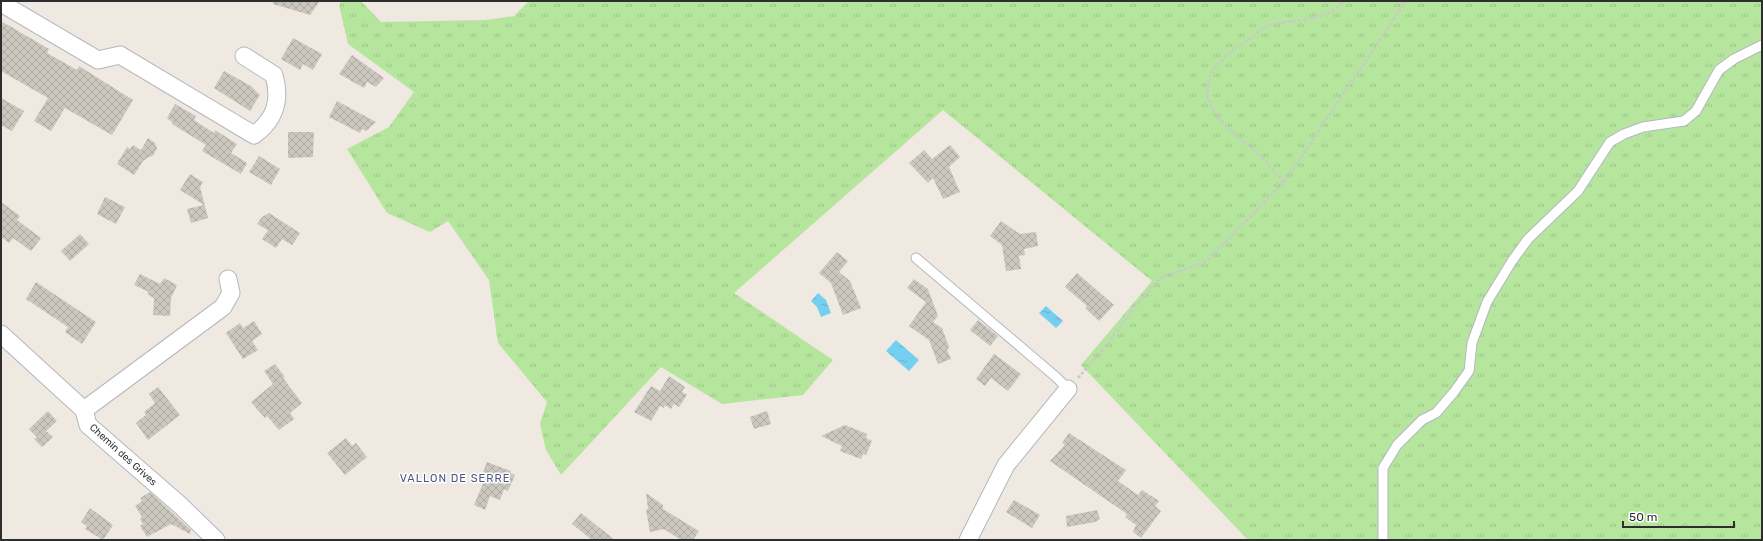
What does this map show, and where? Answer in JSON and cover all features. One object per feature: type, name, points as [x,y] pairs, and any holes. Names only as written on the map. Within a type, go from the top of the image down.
[{"type":"street","points":[[1,3],[98,60],[120,55],[254,135],[265,127],[277,105],[277,86],[274,75],[244,56]]},
{"type":"street","points":[[84,410],[223,307],[231,294],[228,279]]},
{"type":"street","name":"Chemin des Grives","points":[[1,334],[84,410],[88,425],[181,506],[216,540]]},
{"type":"street","points":[[968,540],[1006,465],[1068,389]]},
{"type":"lane","points":[[1384,540],[1383,468],[1397,445],[1422,420],[1436,413],[1454,392],[1468,371],[1472,343],[1487,302],[1512,261],[1528,239],[1578,191],[1610,142],[1624,134],[1643,127],[1684,121],[1696,111],[1719,70],[1734,59],[1762,45]]},
{"type":"lane","points":[[916,258],[1056,376],[1068,389]]},
{"type":"path","points":[[1284,182],[1263,159],[1226,127],[1209,103],[1206,85],[1211,74],[1228,52],[1270,24],[1320,17],[1340,5],[1343,1]]},
{"type":"path","points":[[1068,389],[1102,352],[1136,306],[1160,278],[1207,261],[1284,182],[1406,1]]},
{"type":"green space","points":[[342,1],[361,1],[381,22],[486,20],[514,16],[529,1],[1762,1],[1762,540],[1248,540],[1081,365],[1152,281],[943,110],[734,293],[833,360],[803,395],[722,404],[661,367],[561,475],[546,450],[540,424],[547,402],[498,343],[489,280],[448,221],[430,232],[387,213],[347,149],[389,127],[414,92],[348,44],[339,5]]},
{"type":"water","points":[[818,293],[826,300],[831,313],[821,317],[817,307],[811,301]]},
{"type":"water","points":[[1046,306],[1063,321],[1056,328],[1039,313]]},
{"type":"water","points":[[896,340],[919,360],[909,371],[886,351]]},
{"type":"building","points":[[273,1],[320,1],[310,15],[273,4]]},
{"type":"building","points":[[1,21],[49,49],[47,53],[77,70],[79,66],[133,100],[112,135],[65,108],[51,131],[34,121],[48,98],[1,71]]},
{"type":"building","points":[[293,38],[322,54],[313,70],[303,64],[300,70],[281,59]]},
{"type":"building","points":[[352,55],[384,78],[376,87],[367,82],[364,88],[339,74]]},
{"type":"building","points":[[224,71],[251,86],[260,95],[250,111],[214,88]]},
{"type":"building","points":[[1,98],[24,111],[12,131],[1,125]]},
{"type":"building","points":[[337,101],[376,122],[366,131],[362,129],[360,133],[329,117]]},
{"type":"building","points":[[175,104],[196,116],[194,120],[214,133],[215,130],[237,144],[231,153],[247,163],[241,174],[202,151],[206,145],[172,124],[173,123],[167,118]]},
{"type":"building","points":[[288,132],[314,132],[313,157],[288,158]]},
{"type":"building","points":[[148,138],[155,143],[157,149],[152,157],[150,156],[143,161],[134,175],[117,164],[127,147],[130,149],[133,145],[141,150]]},
{"type":"building","points":[[950,145],[960,157],[949,167],[960,192],[943,199],[933,178],[928,183],[909,163],[924,150],[932,159]]},
{"type":"building","points":[[259,156],[280,169],[271,185],[249,172]]},
{"type":"building","points":[[190,174],[203,182],[200,187],[208,218],[191,223],[187,209],[204,205],[180,190]]},
{"type":"building","points":[[105,197],[125,207],[116,224],[97,214]]},
{"type":"building","points":[[1,202],[20,216],[17,220],[41,238],[31,251],[13,238],[9,243],[1,237]]},
{"type":"building","points":[[269,213],[300,233],[292,245],[282,239],[276,248],[262,239],[268,230],[257,224],[262,217]]},
{"type":"building","points":[[1001,221],[1020,234],[1036,232],[1038,246],[1024,249],[1025,255],[1019,256],[1021,269],[1006,271],[1002,245],[990,236]]},
{"type":"building","points":[[80,234],[89,244],[70,261],[61,251]]},
{"type":"building","points":[[837,252],[848,261],[839,272],[850,281],[861,308],[843,315],[831,283],[819,273]]},
{"type":"building","points":[[1077,273],[1114,305],[1099,321],[1085,308],[1087,306],[1065,287]]},
{"type":"building","points":[[140,274],[160,284],[164,278],[177,285],[171,298],[170,316],[153,315],[154,298],[147,294],[149,292],[134,285]]},
{"type":"building","points":[[914,279],[928,289],[938,316],[933,322],[942,328],[949,347],[947,350],[951,359],[938,364],[929,340],[909,326],[926,302],[907,288]]},
{"type":"building","points":[[36,282],[96,322],[82,344],[65,332],[68,327],[26,299]]},
{"type":"building","points":[[978,320],[998,336],[990,346],[970,330]]},
{"type":"building","points":[[254,321],[262,334],[252,341],[258,350],[243,359],[226,333],[240,323],[243,328]]},
{"type":"building","points":[[994,354],[1021,374],[1008,391],[991,378],[985,386],[976,379]]},
{"type":"building","points":[[275,364],[285,377],[283,378],[302,403],[290,413],[294,419],[279,430],[267,416],[265,418],[251,402],[273,384],[264,371]]},
{"type":"building","points":[[669,376],[685,387],[682,392],[687,395],[679,407],[674,404],[671,409],[665,405],[664,408],[660,406],[651,421],[634,412],[651,386],[660,391]]},
{"type":"building","points":[[158,387],[180,415],[148,440],[136,423],[146,415],[144,412],[155,403],[149,394]]},
{"type":"building","points":[[48,411],[57,421],[46,431],[53,437],[42,447],[34,439],[37,437],[29,429]]},
{"type":"building","points":[[767,411],[771,424],[754,429],[750,417]]},
{"type":"building","points":[[845,425],[867,434],[866,438],[872,441],[866,455],[863,454],[861,459],[840,451],[842,446],[821,436]]},
{"type":"building","points":[[1069,433],[1126,470],[1118,481],[1138,495],[1142,490],[1159,501],[1155,506],[1161,511],[1141,538],[1133,532],[1136,525],[1125,517],[1127,514],[1050,461],[1065,445],[1062,443]]},
{"type":"building","points":[[346,438],[352,446],[356,443],[367,457],[345,475],[327,453]]},
{"type":"building","points":[[487,462],[511,471],[510,473],[515,475],[508,491],[504,489],[500,500],[490,496],[485,510],[474,505],[484,481],[480,480]]},
{"type":"building","points":[[150,492],[191,530],[190,534],[171,524],[147,537],[140,526],[143,524],[140,519],[142,517],[135,506],[142,501],[140,498]]},
{"type":"building","points":[[646,493],[663,505],[663,509],[699,531],[693,540],[681,540],[664,529],[650,532],[646,510],[648,509]]},
{"type":"building","points":[[1014,500],[1040,515],[1032,528],[1006,512]]},
{"type":"building","points":[[90,508],[113,525],[103,540],[85,529],[87,526],[81,522]]},
{"type":"building","points":[[1097,510],[1100,519],[1095,522],[1067,527],[1066,516]]},
{"type":"building","points":[[581,513],[615,540],[592,540],[572,524]]},
{"type":"district","name":"VALLON DE SERRE","points":[[455,478]]}]
